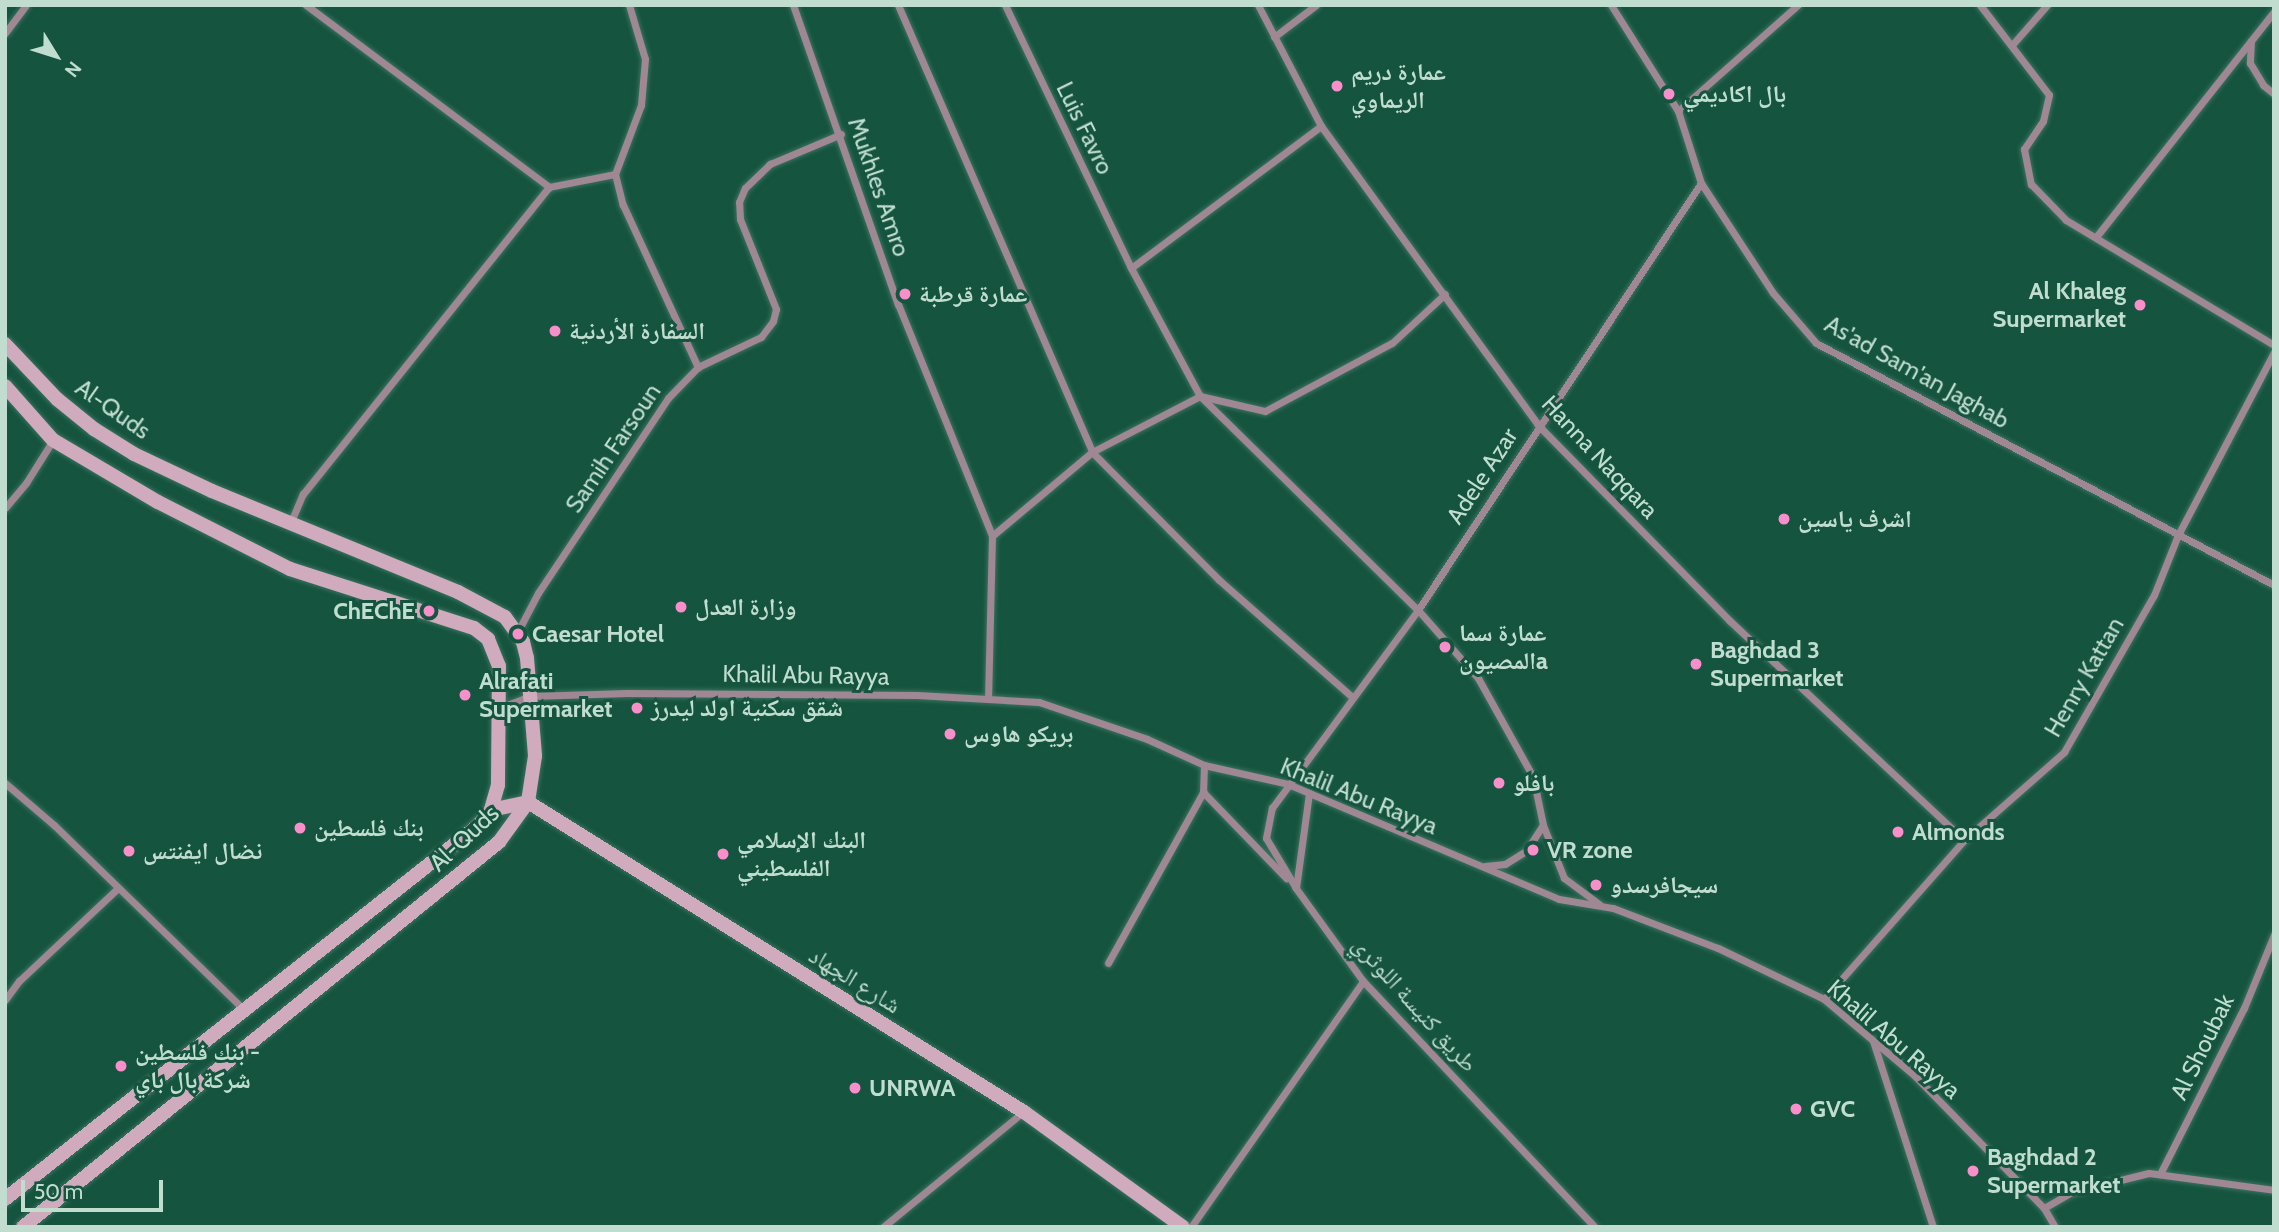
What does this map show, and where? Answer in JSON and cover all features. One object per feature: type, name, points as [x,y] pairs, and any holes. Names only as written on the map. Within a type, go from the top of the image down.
[{"type":"street","points":[[5,33],[26,5]]},
{"type":"street","points":[[306,5],[549,187]]},
{"type":"street","points":[[629,5],[645,59],[641,105],[615,174],[623,205],[698,367]]},
{"type":"street","name":"Mukhles Amro","points":[[793,5],[841,134],[898,304],[992,536]]},
{"type":"street","points":[[898,5],[1092,452],[1219,580],[1352,697]]},
{"type":"street","name":"Luis Favro","points":[[1005,5],[1131,268],[1200,396],[1418,610],[1478,678],[1532,777],[1544,825],[1564,878],[1603,907]]},
{"type":"street","name":"Hanna Naqqara","points":[[1258,5],[1321,126],[1446,294],[1538,425],[1730,621],[1964,840]]},
{"type":"street","points":[[1275,37],[1316,5]]},
{"type":"street","name":"As'ad Sam'an Jaghab","points":[[1611,5],[1678,111],[1701,183],[1773,293],[1816,342],[2274,585]]},
{"type":"street","points":[[1678,111],[1798,5]]},
{"type":"street","points":[[1980,5],[2049,95],[2043,121],[2024,149],[2031,184],[2066,220],[2274,345]]},
{"type":"street","points":[[2012,46],[2047,5]]},
{"type":"street","points":[[2096,237],[2274,12]]},
{"type":"street","points":[[2251,41],[2250,63],[2263,85],[2274,94]]},
{"type":"street","points":[[1131,268],[1321,126]]},
{"type":"street","name":"Samih Farsoun","points":[[517,633],[538,593],[668,398],[698,367],[761,337],[773,321],[776,309],[740,219],[739,202],[745,188],[770,164],[841,134]]},
{"type":"street","points":[[290,524],[303,494],[549,187],[615,174]]},
{"type":"street","name":"Adele Azar","points":[[1296,888],[1266,838],[1272,808],[1418,610],[1538,425],[1701,183]]},
{"type":"street","points":[[988,699],[992,536],[1092,452],[1200,396],[1265,411],[1392,343],[1446,294]]},
{"type":"street","name":"Al-Quds","points":[[5,344],[57,399],[94,429],[145,459],[290,524],[486,604],[505,617],[517,633],[527,658],[535,756],[528,802],[499,842],[23,1227]]},
{"type":"street","name":"Henry Kattan","points":[[1824,999],[1964,840],[2064,752],[2154,595],[2178,534],[2274,352]]},
{"type":"street","name":"Al-Quds","points":[[5,386],[53,440],[158,502],[258,555],[327,581],[474,628],[488,639],[499,666],[498,785],[491,810],[475,828],[5,1199]]},
{"type":"street","points":[[5,508],[26,483],[53,440]]},
{"type":"street","name":"Khalil Abu Rayya","points":[[499,708],[530,696],[791,693],[1039,702],[1147,739],[1204,765],[1288,784],[1559,900],[1603,907],[1718,948],[1824,999],[1915,1076],[2044,1208],[2056,1227]]},
{"type":"street","points":[[1108,963],[1203,793],[1204,765]]},
{"type":"street","points":[[5,783],[243,1009]]},
{"type":"street","name":"طريق كنيسة اللوثري","points":[[1203,793],[1296,888],[1363,981],[1595,1227]]},
{"type":"street","points":[[1296,888],[1309,793]]},
{"type":"street","points":[[491,810],[528,802]]},
{"type":"street","name":"شارع الجهاد","points":[[528,802],[1024,1112],[1183,1227]]},
{"type":"street","points":[[1482,866],[1505,864],[1526,851],[1544,825]]},
{"type":"street","points":[[5,1000],[19,981],[118,888]]},
{"type":"street","name":"Al Shoubak","points":[[2160,1174],[2244,1008],[2274,935]]},
{"type":"street","points":[[1191,1227],[1363,981]]},
{"type":"street","points":[[1873,1040],[1933,1227]]},
{"type":"street","points":[[883,1227],[1024,1112]]},
{"type":"street","points":[[2044,1208],[2072,1192],[2149,1173],[2274,1190]]},
{"type":"place","name":"عمارة دريم الريماوي","points":[[1337,86]]},
{"type":"place","name":"بال اكاديمي","points":[[1669,94]]},
{"type":"place","name":"عمارة قرطبة","points":[[905,294]]},
{"type":"place","name":"Al Khaleg Supermarket","points":[[2140,305]]},
{"type":"place","name":"السفارة الأردنية","points":[[555,331]]},
{"type":"place","name":"اشرف ياسين","points":[[1784,519]]},
{"type":"place","name":"وزارة العدل","points":[[681,607]]},
{"type":"place","name":"ChEChE","points":[[429,611]]},
{"type":"place","name":"Caesar Hotel","points":[[518,634]]},
{"type":"place","name":"عمارة سما المصيونa","points":[[1445,647]]},
{"type":"place","name":"Baghdad 3 Supermarket","points":[[1696,664]]},
{"type":"place","name":"Alrafati Supermarket","points":[[465,695]]},
{"type":"place","name":"شقق سكنية اولد ليدرز","points":[[637,708]]},
{"type":"place","name":"بريكو هاوس","points":[[950,734]]},
{"type":"place","name":"بافلو","points":[[1499,783]]},
{"type":"place","name":"بنك فلسطين","points":[[300,828]]},
{"type":"place","name":"Almonds","points":[[1898,832]]},
{"type":"place","name":"VR zone","points":[[1533,850]]},
{"type":"place","name":"نضال ايفنتس","points":[[129,851]]},
{"type":"place","name":"البنك الإسلامي الفلسطيني","points":[[723,854]]},
{"type":"place","name":"سيجافرسدو","points":[[1596,885]]},
{"type":"place","name":"بنك فلسطين - شركة بال باي","points":[[121,1066]]},
{"type":"place","name":"UNRWA","points":[[855,1088]]},
{"type":"place","name":"GVC","points":[[1796,1109]]},
{"type":"place","name":"Baghdad 2 Supermarket","points":[[1973,1171]]}]
